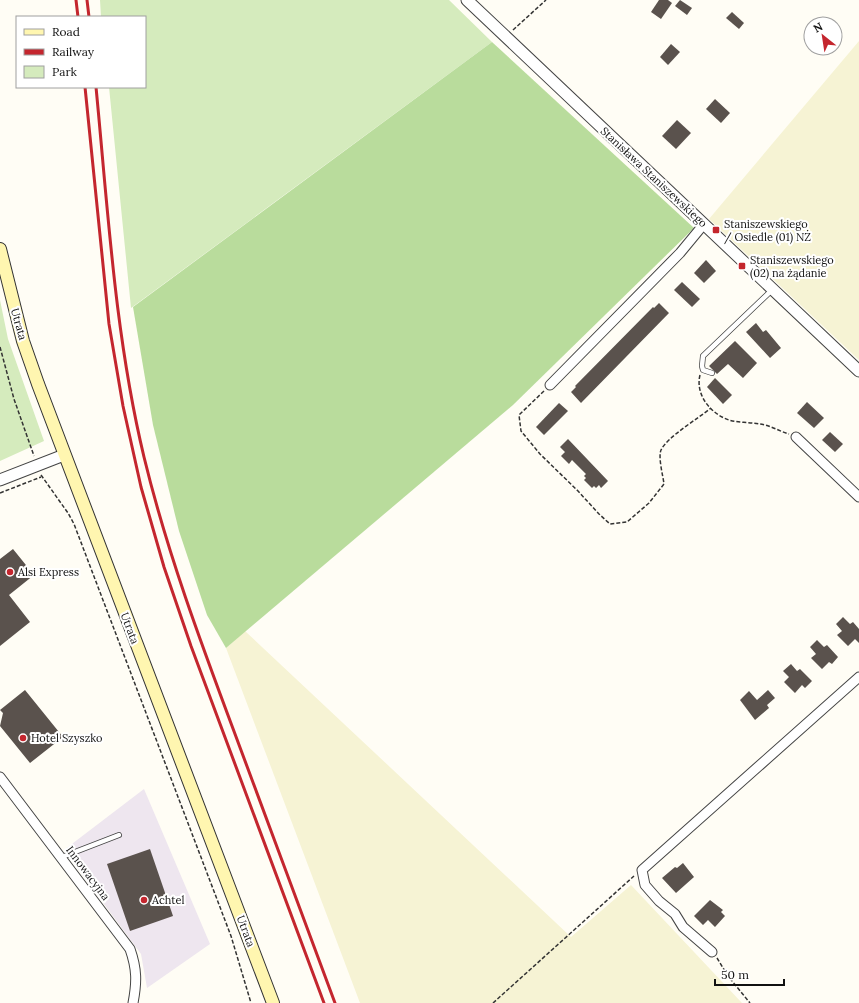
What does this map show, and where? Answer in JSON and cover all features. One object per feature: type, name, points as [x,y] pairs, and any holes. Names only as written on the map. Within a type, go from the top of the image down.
[{"type":"main road","name":"Utrata","points":[[0,249],[24,341],[38,384],[273,1003]]},
{"type":"street","name":"Stanisława Staniszewskiego","points":[[467,0],[859,370]]},
{"type":"street","points":[[550,385],[680,253],[704,224]]},
{"type":"street","points":[[796,437],[859,497]]},
{"type":"street","points":[[0,480],[40,471],[64,455]]},
{"type":"street","points":[[712,952],[683,927],[675,914],[659,901],[645,885],[642,870],[859,677]]},
{"type":"street","name":"Innowacyjna","points":[[0,777],[62,857],[130,949],[135,962],[137,976],[133,1003]]},
{"type":"lane","points":[[712,373],[703,370],[703,356],[773,289]]},
{"type":"lane","points":[[62,857],[119,835]]},
{"type":"path","points":[[506,37],[546,0]]},
{"type":"path","points":[[0,347],[14,399],[40,471],[68,513],[77,532],[231,936],[251,1003]]},
{"type":"path","points":[[702,366],[699,380],[699,390],[703,398],[716,413],[729,420],[761,424],[796,437]]},
{"type":"path","points":[[550,385],[519,415],[521,431],[540,454],[610,524],[627,522],[649,503],[664,484],[661,466],[661,451],[668,440],[711,408]]},
{"type":"path","points":[[0,493],[40,471]]},
{"type":"path","points":[[493,1003],[642,870]]},
{"type":"path","points":[[712,952],[728,976],[750,1003]]},
{"type":"shaded area","points":[[859,41],[859,360],[709,219]]},
{"type":"shaded area","points":[[245,631],[571,937],[631,885],[742,1003],[360,1003],[226,648]]},
{"type":"shaded area","points":[[144,789],[210,944],[147,988],[141,954],[64,850]]},
{"type":"green space","points":[[100,0],[449,0],[492,42],[131,308],[109,88],[146,88],[146,16],[101,16]]},
{"type":"green space","points":[[492,42],[694,228],[513,405],[226,648],[207,615],[179,531],[153,425],[133,307]]},
{"type":"green space","points":[[0,300],[8,339],[44,441],[0,461]]},
{"type":"building","points":[[659,0],[668,0],[672,3],[661,19],[651,12]]},
{"type":"building","points":[[680,0],[692,8],[687,15],[675,6]]},
{"type":"building","points":[[732,12],[744,23],[739,29],[726,18]]},
{"type":"building","points":[[671,44],[680,52],[668,65],[660,57]]},
{"type":"building","points":[[715,99],[730,113],[721,123],[706,109]]},
{"type":"building","points":[[677,120],[691,133],[676,149],[662,136]]},
{"type":"building","points":[[706,260],[716,271],[704,283],[694,273]]},
{"type":"building","points":[[682,282],[700,299],[692,307],[674,290]]},
{"type":"building","points":[[659,303],[669,313],[581,403],[571,392],[576,387],[575,386],[653,307],[654,308]]},
{"type":"building","points":[[756,323],[763,332],[766,330],[781,348],[770,358],[746,332]]},
{"type":"building","points":[[735,341],[757,363],[743,378],[728,364],[717,374],[709,366]]},
{"type":"building","points":[[715,378],[732,395],[723,404],[707,387]]},
{"type":"building","points":[[807,402],[824,418],[814,428],[797,413]]},
{"type":"building","points":[[559,403],[568,411],[544,435],[536,427]]},
{"type":"building","points":[[830,432],[843,444],[835,452],[822,440]]},
{"type":"building","points":[[568,439],[608,481],[601,488],[599,485],[596,488],[594,486],[592,488],[584,480],[586,478],[584,476],[586,474],[572,460],[569,464],[561,456],[565,452],[560,447]]},
{"type":"building","points":[[13,549],[34,575],[9,595],[30,622],[0,646],[0,559]]},
{"type":"building","points":[[843,617],[850,624],[853,622],[859,629],[859,643],[855,639],[848,646],[837,635],[842,631],[836,624]]},
{"type":"building","points":[[817,640],[824,647],[827,645],[838,657],[832,664],[829,662],[822,669],[811,658],[816,654],[810,647]]},
{"type":"building","points":[[791,664],[797,671],[800,669],[812,681],[805,688],[802,685],[795,693],[784,682],[789,677],[783,671]]},
{"type":"building","name":"Hotel Szyszko","points":[[25,690],[63,737],[30,763],[0,726],[3,713],[0,710]]},
{"type":"building","points":[[768,690],[775,698],[767,705],[769,708],[755,720],[740,700],[749,691],[757,700]]},
{"type":"building","name":"Achtel","points":[[150,849],[173,916],[130,931],[107,864]]},
{"type":"building","points":[[683,863],[694,877],[676,893],[662,878],[675,867],[677,868]]},
{"type":"building","points":[[710,900],[723,910],[721,912],[725,916],[715,927],[708,920],[703,925],[694,916]]},
{"type":"railway","points":[[76,0],[78,16]]},
{"type":"railway","points":[[87,0],[89,16]]},
{"type":"railway","points":[[85,88],[109,324],[123,406],[141,487],[164,567],[191,646],[324,1003]]},
{"type":"railway","points":[[96,88],[119,319],[134,411],[153,492],[163,528],[197,631],[335,1003]]},
{"type":"place","name":"Staniszewskiego / Osiedle (01) NŻ","points":[[716,230]]},
{"type":"place","name":"Staniszewskiego (02) na żądanie","points":[[742,266]]},
{"type":"place","name":"Alsi Express","points":[[10,572]]},
{"type":"place","name":"Hotel Szyszko","points":[[23,738]]},
{"type":"place","name":"Achtel","points":[[144,900]]}]
